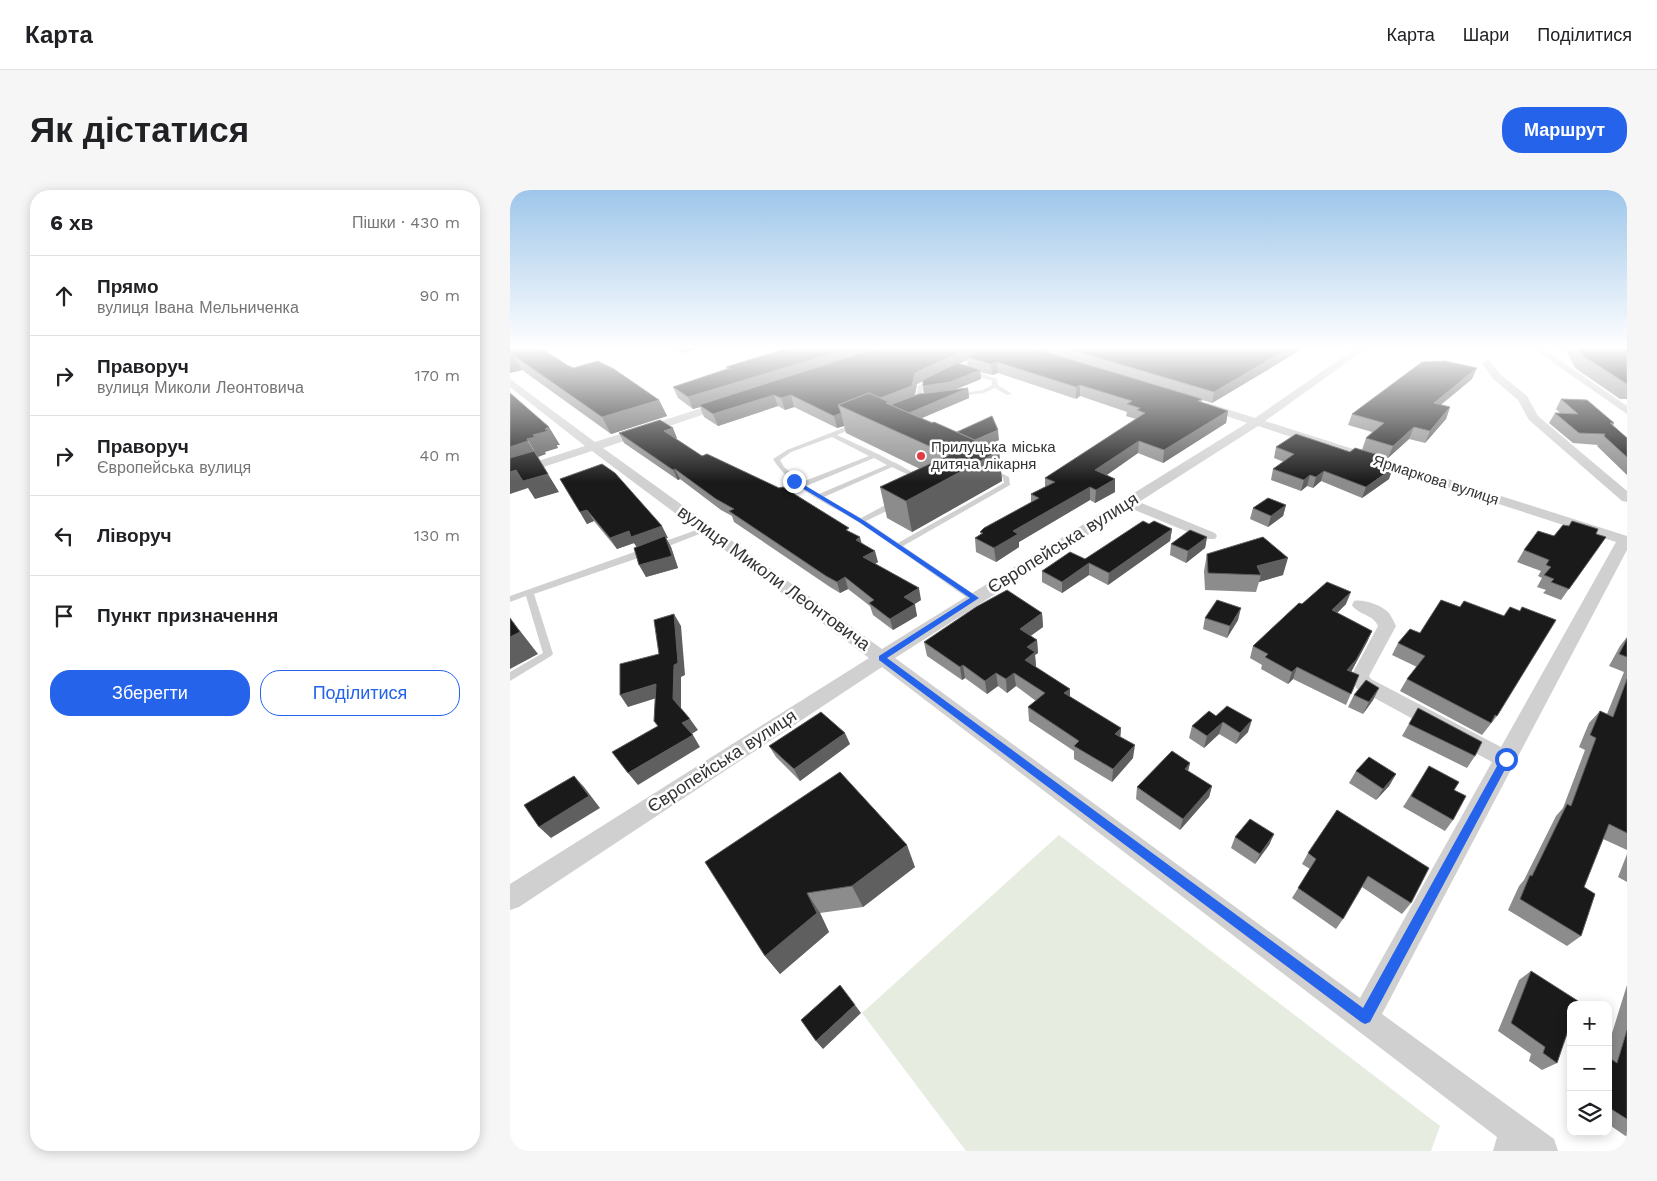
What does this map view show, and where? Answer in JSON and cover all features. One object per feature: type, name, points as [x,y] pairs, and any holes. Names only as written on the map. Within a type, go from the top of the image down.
[{"type":"street","name":"вулиця Миколи Леонтовича","points":[[524,393],[594,447],[708,529],[1365,1017],[1512,1141],[1542,1151]]},
{"type":"street","name":"Європейська вулиця","points":[[510,898],[975,598],[1256,422],[1296,393]]},
{"type":"street","points":[[1517,393],[1523,398],[1533,418],[1627,498]]},
{"type":"street","points":[[1601,393],[1627,411]]},
{"type":"street","points":[[510,474],[733,402]]},
{"type":"street","name":"Ярмаркова вулиця","points":[[1192,402],[1626,541]]},
{"type":"street","points":[[1128,502],[1210,536]]},
{"type":"street","points":[[1365,1017],[1626,541]]},
{"type":"street","points":[[1360,605],[1382,616],[1387,626],[1360,676],[1363,683],[1506,759]]},
{"type":"lane","points":[[919,400],[920,393]]},
{"type":"lane","points":[[949,398],[975,393]]},
{"type":"lane","points":[[910,404],[919,400],[926,400]]},
{"type":"lane","points":[[859,424],[789,451],[776,459],[780,469],[801,485],[861,521],[975,598]]},
{"type":"lane","points":[[833,435],[921,479],[927,484],[920,489]]},
{"type":"lane","points":[[801,485],[876,455]]},
{"type":"lane","points":[[820,496],[894,464]]},
{"type":"lane","points":[[898,546],[1008,484],[1006,477],[981,465]]},
{"type":"lane","points":[[861,521],[904,498]]},
{"type":"lane","points":[[510,599],[708,529]]},
{"type":"lane","points":[[510,678],[548,654],[529,592]]},
{"type":"shaded area","points":[[1059,835],[1440,1126],[1431,1151],[966,1151],[862,1013]]},
{"type":"building","points":[[510,393],[549,427],[545,429],[548,431],[533,435],[535,437],[527,439],[528,441],[510,447]]},
{"type":"building","points":[[567,393],[649,393],[659,400],[602,417]]},
{"type":"building","points":[[682,393],[702,393],[688,397]]},
{"type":"building","points":[[737,393],[894,393],[880,398],[869,393],[838,405],[841,413],[834,416],[791,395],[781,398],[774,395],[713,414],[699,405]]},
{"type":"building","points":[[869,393],[889,402],[886,403],[999,451],[906,501],[880,487],[949,455],[838,405]]},
{"type":"building","points":[[957,393],[909,413],[890,405],[919,394]]},
{"type":"building","points":[[1106,393],[1182,393],[1202,399],[1198,401],[1228,411],[1164,450],[1139,441],[1095,470],[1115,479],[1096,490],[1090,487],[1013,531],[1018,534],[994,548],[975,538],[983,533],[980,532],[984,528],[1039,498],[1031,494],[1055,482],[1045,478],[1145,413],[1137,410],[1140,408],[1127,404],[1132,401]]},
{"type":"building","points":[[1380,393],[1446,393],[1434,403],[1450,407],[1430,431],[1414,427],[1393,446],[1366,438],[1384,423],[1352,414]]},
{"type":"building","points":[[1561,399],[1587,400],[1614,423],[1610,423],[1627,438],[1627,457],[1604,436],[1605,434],[1579,433],[1555,413],[1578,414]]},
{"type":"building","points":[[992,416],[998,430],[975,440],[957,432]]},
{"type":"building","points":[[660,420],[673,428],[664,431],[702,456],[707,454],[779,488],[783,487],[849,528],[846,530],[860,537],[856,540],[875,551],[863,557],[919,588],[904,597],[915,604],[890,619],[869,603],[874,600],[845,577],[837,582],[826,576],[729,511],[734,509],[716,499],[675,469],[673,470],[619,433]]},
{"type":"building","points":[[1296,434],[1350,452],[1355,448],[1382,456],[1375,462],[1393,468],[1366,487],[1324,471],[1316,477],[1310,475],[1304,480],[1273,469],[1294,454],[1276,447]]},
{"type":"building","points":[[534,451],[548,474],[523,481],[516,470],[510,472],[510,458]]},
{"type":"building","points":[[602,464],[615,473],[662,526],[631,537],[629,531],[610,538],[587,510],[580,512],[560,479]]},
{"type":"building","points":[[1268,498],[1286,505],[1271,516],[1253,508]]},
{"type":"building","points":[[1143,521],[1149,524],[1154,521],[1172,529],[1109,573],[1089,563],[1062,582],[1042,571],[1070,552],[1085,559]]},
{"type":"building","points":[[1572,521],[1598,529],[1596,534],[1606,537],[1569,589],[1551,582],[1554,579],[1544,575],[1551,567],[1546,565],[1549,560],[1524,550],[1538,531],[1554,536],[1563,525],[1569,526]]},
{"type":"building","points":[[1190,530],[1207,537],[1188,551],[1171,544]]},
{"type":"building","points":[[665,536],[672,556],[639,565],[634,548]]},
{"type":"building","points":[[1263,537],[1288,558],[1257,566],[1261,575],[1208,573],[1207,554]]},
{"type":"building","points":[[1327,582],[1351,592],[1332,610],[1372,631],[1356,660],[1347,670],[1359,675],[1351,694],[1297,667],[1292,672],[1265,657],[1268,654],[1253,646],[1299,603],[1302,604]]},
{"type":"building","points":[[1007,590],[1042,613],[1020,629],[1037,640],[1027,647],[1035,652],[1025,660],[1070,689],[1064,693],[1121,728],[1115,734],[1135,745],[1113,769],[1074,746],[1079,741],[1028,707],[1045,693],[1014,673],[1006,679],[996,673],[985,681],[963,665],[960,667],[924,642],[976,607]]},
{"type":"building","points":[[1217,600],[1241,608],[1230,626],[1205,618]]},
{"type":"building","points":[[1441,600],[1460,607],[1464,601],[1504,616],[1510,607],[1520,611],[1522,607],[1556,620],[1491,723],[1407,679],[1425,656],[1398,643],[1410,629],[1420,633]]},
{"type":"building","points":[[674,614],[678,663],[674,665],[673,699],[690,719],[682,723],[693,735],[628,773],[612,752],[658,726],[654,721],[656,684],[620,695],[620,664],[659,654],[654,620]]},
{"type":"building","points":[[510,618],[520,632],[510,637]]},
{"type":"building","points":[[1627,639],[1627,657],[1619,654]]},
{"type":"building","points":[[1627,679],[1627,833],[1609,824],[1584,887],[1595,894],[1581,936],[1520,899],[1530,875],[1532,876],[1567,804],[1571,806],[1596,738],[1590,735],[1600,711],[1613,717]]},
{"type":"building","points":[[1366,680],[1379,688],[1369,702],[1354,695]]},
{"type":"building","points":[[1227,706],[1252,720],[1240,733],[1223,722],[1207,736],[1192,726],[1209,711],[1216,716]]},
{"type":"building","points":[[1418,708],[1482,742],[1475,756],[1409,724]]},
{"type":"building","points":[[821,712],[845,733],[794,769],[769,746]]},
{"type":"building","points":[[1172,751],[1190,763],[1185,769],[1212,786],[1183,819],[1137,787]]},
{"type":"building","points":[[1369,757],[1396,774],[1383,789],[1356,771]]},
{"type":"building","points":[[1429,766],[1459,782],[1454,790],[1466,796],[1453,820],[1411,796]]},
{"type":"building","points":[[840,772],[907,845],[852,886],[807,893],[817,913],[765,956],[705,862]]},
{"type":"building","points":[[574,776],[589,796],[539,827],[524,805]]},
{"type":"building","points":[[1337,810],[1429,868],[1411,903],[1368,876],[1343,919],[1298,888],[1316,859],[1308,853]]},
{"type":"building","points":[[1250,819],[1274,834],[1260,854],[1235,837]]},
{"type":"building","points":[[1531,971],[1578,1001],[1567,1001],[1567,1034],[1557,1063],[1543,1053],[1545,1047],[1511,1023]]},
{"type":"building","points":[[840,985],[855,1005],[816,1041],[801,1020]]},
{"type":"building","points":[[1627,1030],[1627,1119],[1612,1110],[1612,1060],[1617,1063]]},
{"type":"place","name":"Прилуцька міська дитяча лікарня","points":[[921,456]]},
{"type":"route","points":[[794,481],[861,521],[975,598],[882,658],[1365,1017],[1506,759]]}]
